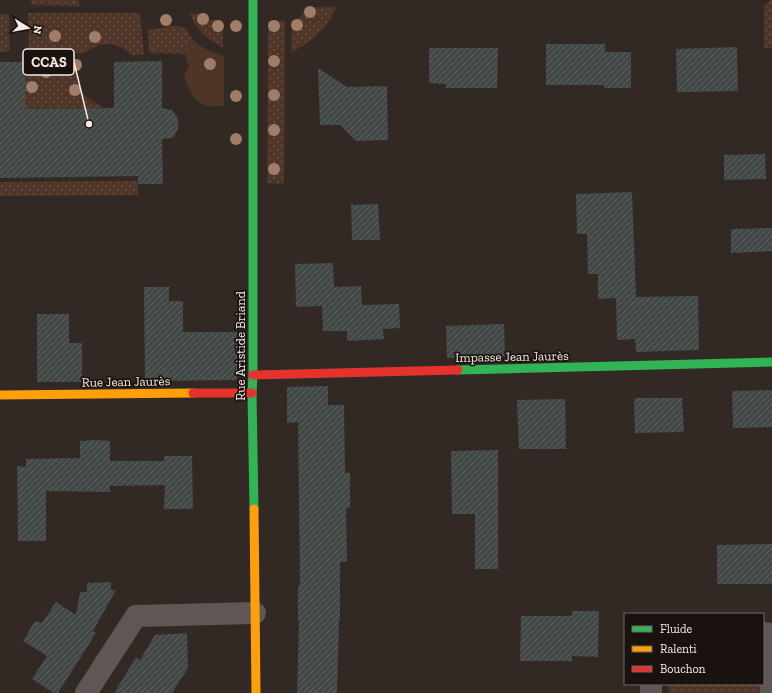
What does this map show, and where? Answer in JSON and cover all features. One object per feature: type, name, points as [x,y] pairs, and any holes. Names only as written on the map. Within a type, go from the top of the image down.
[{"type":"street","name":"Rue Aristide Briand","points":[[253,0],[252,393],[256,693]]},
{"type":"street","name":"Impasse Jean Jaurès","points":[[253,375],[772,362]]},
{"type":"street","name":"Rue Jean Jaurès","points":[[0,395],[252,393]]},
{"type":"street","points":[[86,693],[136,616],[255,613]]},
{"type":"street","points":[[764,634],[772,634],[771,693]]},
{"type":"shaded area","points":[[31,0],[79,0],[79,6],[31,5]]},
{"type":"shaded area","points":[[771,0],[772,48],[764,48],[764,7]]},
{"type":"shaded area","points":[[305,7],[337,7],[325,27],[310,41],[291,53],[292,20],[298,19],[301,16]]},
{"type":"shaded area","points":[[28,13],[140,13],[144,54],[131,55],[119,46],[103,44],[94,47],[85,53],[31,54],[29,53]]},
{"type":"shaded area","points":[[0,14],[9,14],[10,50],[6,52],[0,52]]},
{"type":"shaded area","points":[[190,14],[207,14],[207,20],[222,20],[223,47],[212,41],[199,30]]},
{"type":"shaded area","points":[[268,21],[285,21],[284,184],[267,183]]},
{"type":"shaded area","points":[[172,26],[185,27],[191,37],[185,54],[149,53],[148,30]]},
{"type":"shaded area","points":[[191,37],[202,47],[224,56],[224,106],[210,106],[203,104],[195,98],[189,89],[184,75],[189,67],[185,54]]},
{"type":"shaded area","points":[[25,59],[81,59],[77,72],[77,80],[81,91],[89,99],[105,108],[25,109]]},
{"type":"shaded area","points":[[138,181],[138,195],[0,196],[0,182]]},
{"type":"shaded area","points":[[669,685],[763,685],[766,693],[669,693]]},
{"type":"building","points":[[546,44],[605,44],[605,52],[631,52],[631,88],[604,88],[604,85],[546,85]]},
{"type":"building","points":[[737,47],[738,91],[677,92],[676,49]]},
{"type":"building","points":[[429,48],[498,48],[497,88],[446,88],[446,84],[429,83]]},
{"type":"building","points":[[162,61],[162,108],[172,110],[178,118],[178,129],[173,138],[162,139],[163,184],[138,184],[138,176],[0,178],[0,62],[25,62],[25,109],[114,108],[114,62]]},
{"type":"building","points":[[318,68],[347,87],[387,86],[388,140],[356,141],[340,125],[320,125]]},
{"type":"building","points":[[765,154],[766,179],[724,180],[724,155]]},
{"type":"building","points":[[632,192],[636,297],[698,296],[699,350],[636,352],[635,339],[617,340],[616,298],[598,299],[598,274],[588,274],[587,234],[577,234],[576,194]]},
{"type":"building","points":[[378,204],[380,240],[352,240],[351,205]]},
{"type":"building","points":[[772,228],[772,251],[731,253],[731,229]]},
{"type":"building","points":[[333,263],[334,287],[361,286],[362,305],[399,304],[400,328],[383,329],[384,339],[347,341],[347,331],[323,331],[322,306],[296,307],[295,264]]},
{"type":"building","points":[[144,287],[169,287],[169,301],[183,301],[183,332],[237,332],[237,380],[145,381]]},
{"type":"building","points":[[37,314],[69,314],[69,343],[82,343],[82,382],[37,382]]},
{"type":"building","points":[[504,324],[505,356],[447,358],[446,326]]},
{"type":"building","points":[[328,386],[328,405],[344,405],[345,473],[350,473],[350,508],[346,508],[347,561],[340,562],[340,620],[337,693],[297,693],[299,620],[298,585],[300,585],[298,422],[287,423],[287,387]]},
{"type":"building","points":[[772,390],[772,427],[733,428],[732,391]]},
{"type":"building","points":[[634,398],[682,398],[684,432],[635,433]]},
{"type":"building","points":[[565,399],[566,449],[519,449],[517,400]]},
{"type":"building","points":[[80,441],[110,441],[110,461],[164,461],[164,456],[192,456],[193,509],[164,509],[165,485],[110,486],[110,492],[46,491],[46,541],[18,541],[17,466],[26,467],[26,459],[80,458]]},
{"type":"building","points":[[498,450],[498,569],[475,569],[475,514],[452,514],[451,451]]},
{"type":"building","points":[[772,544],[772,584],[717,584],[717,545]]},
{"type":"building","points":[[111,582],[111,590],[116,590],[93,631],[96,633],[58,693],[54,693],[32,679],[47,656],[23,641],[35,621],[42,623],[56,602],[76,615],[80,592],[87,592],[87,583]]},
{"type":"building","points":[[572,611],[599,611],[598,657],[572,656],[572,661],[520,661],[521,616],[572,616]]},
{"type":"building","points":[[187,633],[188,668],[172,693],[114,693],[136,657],[140,660],[155,635]]},
{"type":"traffic: fast","points":[[253,0],[252,393],[254,509]]},
{"type":"traffic: fast","points":[[458,370],[772,362]]},
{"type":"traffic: slow","points":[[0,395],[193,393]]},
{"type":"traffic: slow","points":[[254,509],[256,693]]},
{"type":"traffic: jam","points":[[253,375],[458,370]]},
{"type":"traffic: jam","points":[[193,393],[252,393]]},
{"type":"place","name":"CCAS","points":[[89,124]]}]
